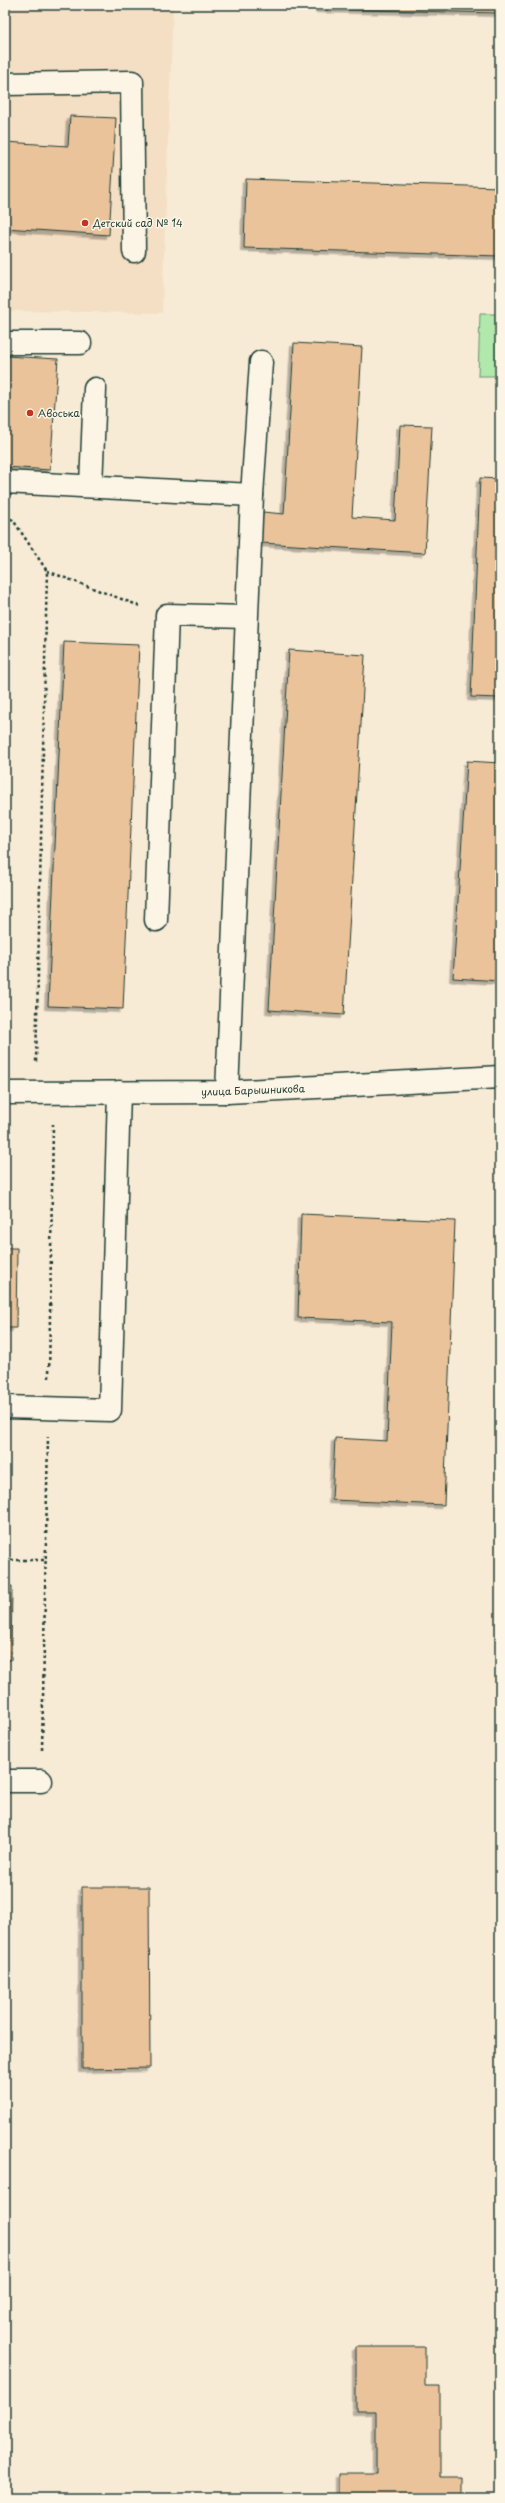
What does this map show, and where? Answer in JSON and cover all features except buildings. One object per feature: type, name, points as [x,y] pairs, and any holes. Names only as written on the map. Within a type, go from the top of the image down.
[{"type":"street","points":[[5,84],[132,82],[134,251]]},
{"type":"street","points":[[5,343],[80,343]]},
{"type":"street","points":[[227,1092],[246,616],[261,362]]},
{"type":"street","points":[[91,486],[96,389]]},
{"type":"street","points":[[5,482],[252,495]]},
{"type":"street","points":[[156,920],[167,615],[246,616]]},
{"type":"street","name":"улица Барышникова","points":[[5,1093],[227,1092],[500,1077]]},
{"type":"street","points":[[5,1407],[110,1410],[120,1092]]},
{"type":"street","points":[[5,1781],[41,1781]]},
{"type":"path","points":[[5,516],[13,520],[47,572],[36,1092]]},
{"type":"path","points":[[47,572],[167,615]]},
{"type":"path","points":[[5,1560],[46,1560]]},
{"type":"shaded area","name":"Детский сад № 14","points":[[5,5],[173,5],[162,313],[5,311]]},
{"type":"green space","points":[[480,314],[500,314],[500,376],[478,376]]},
{"type":"place","name":"Детский сад № 14","points":[[85,223]]},
{"type":"place","name":"Авоська","points":[[30,413]]}]
